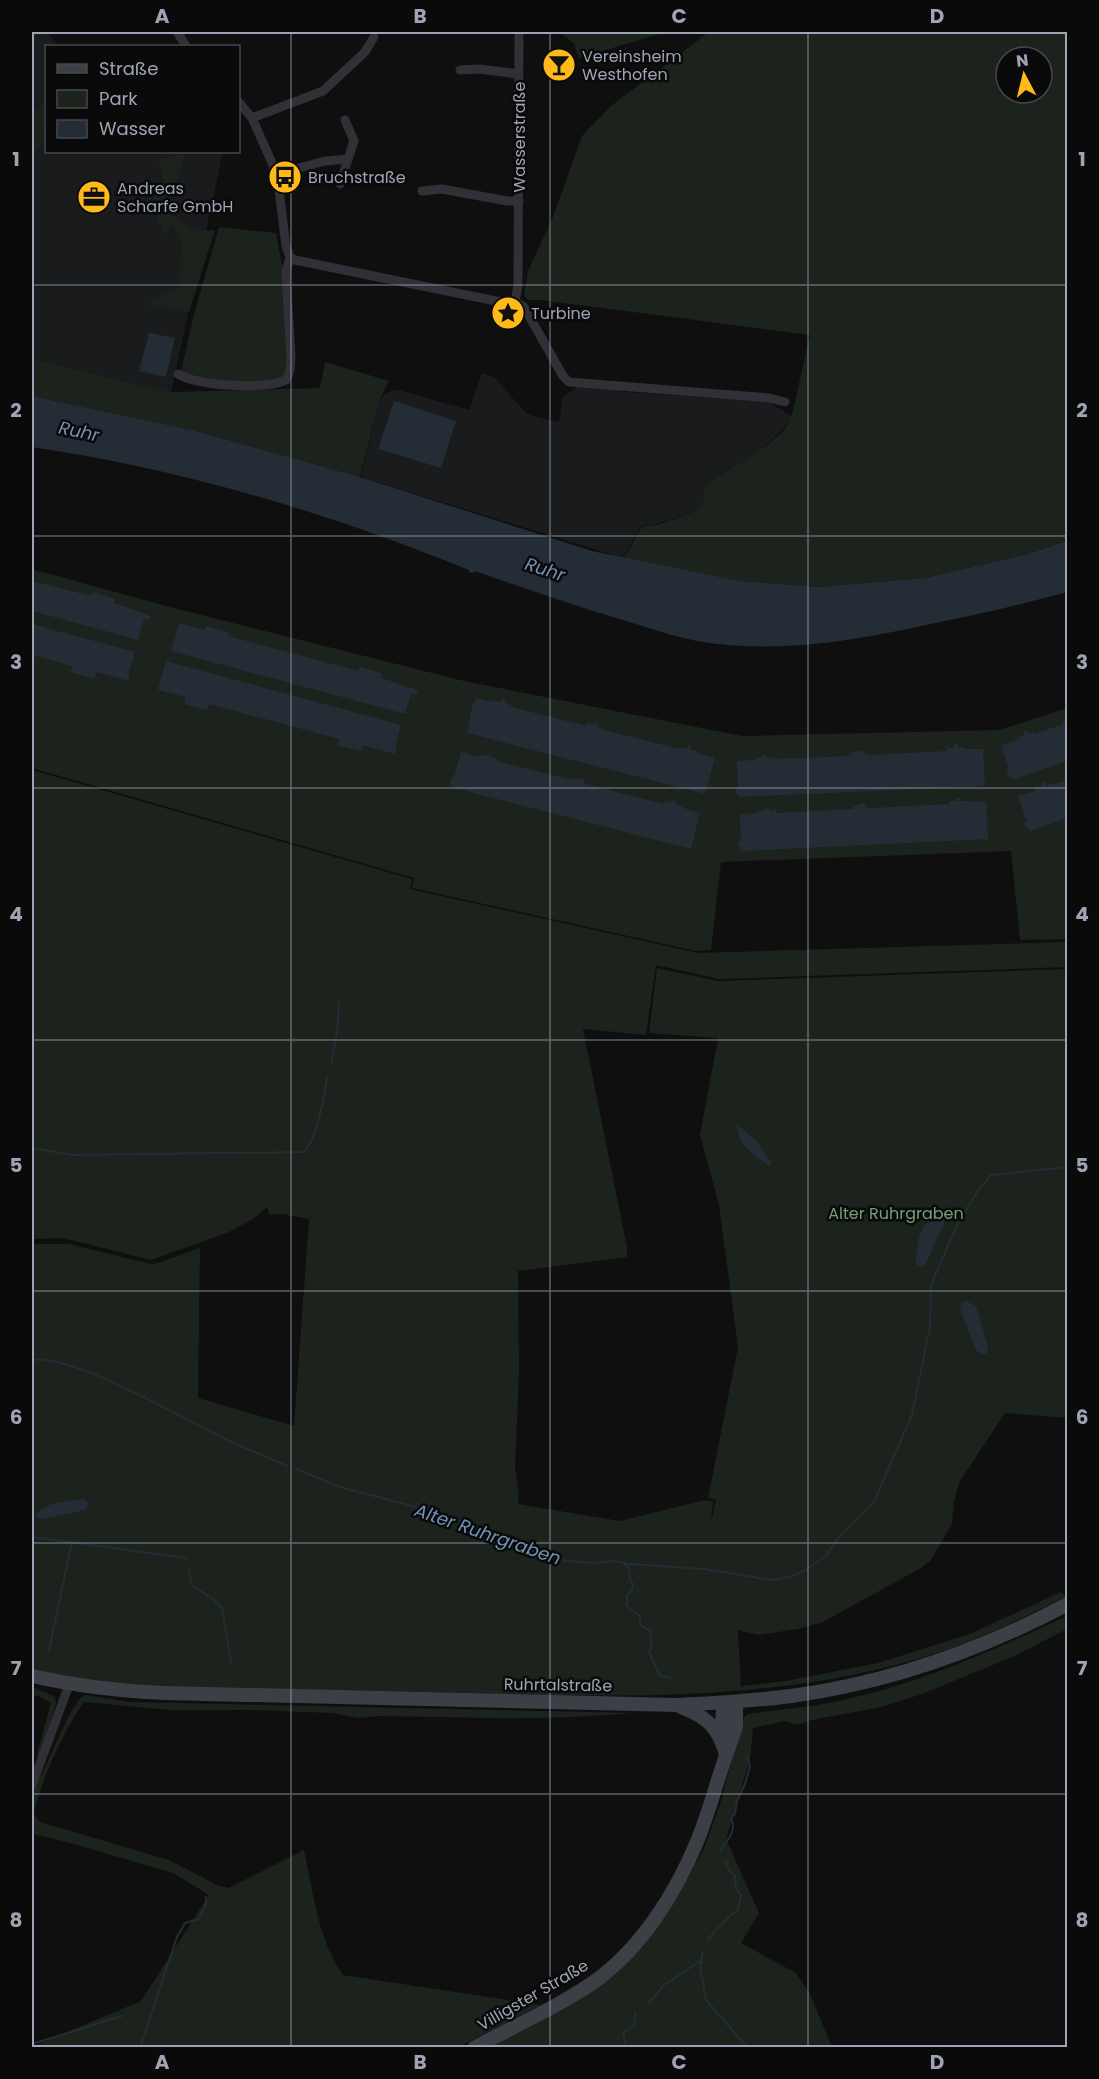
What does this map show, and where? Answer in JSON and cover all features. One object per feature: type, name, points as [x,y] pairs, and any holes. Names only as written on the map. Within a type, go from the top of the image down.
[{"type":"main road","name":"Ruhrtalstraße","points":[[32,1676],[69,1685],[164,1693],[677,1705],[730,1702],[792,1696],[888,1677],[962,1653],[1068,1604]]},
{"type":"main road","points":[[722,1739],[730,1702]]},
{"type":"main road","name":"Villigster Straße","points":[[474,2048],[582,1989],[615,1964],[666,1901],[687,1864],[707,1816],[736,1726],[730,1702]]},
{"type":"main road","points":[[677,1705],[701,1715],[717,1731],[726,1754]]},
{"type":"street","points":[[177,32],[185,45]]},
{"type":"street","name":"Wasserstraße","points":[[516,302],[519,201],[519,32]]},
{"type":"street","points":[[252,118],[323,91],[364,52],[374,37]]},
{"type":"street","name":"Wasserstraße","points":[[460,70],[479,69],[519,74]]},
{"type":"street","points":[[178,374],[198,381],[221,385],[276,383],[286,380],[290,371],[286,272],[290,257],[286,246],[277,174],[252,118],[240,103]]},
{"type":"street","points":[[340,184],[354,141],[345,120]]},
{"type":"street","points":[[277,174],[325,161],[348,159]]},
{"type":"street","name":"Wasserstraße","points":[[422,191],[442,189],[507,201],[519,201]]},
{"type":"street","points":[[290,257],[303,262],[501,302],[516,302],[524,307],[568,382],[769,398],[785,402]]},
{"type":"street","points":[[32,1785],[69,1685]]},
{"type":"shaded area","points":[[32,32],[47,32],[58,45],[45,45],[45,153],[223,153],[171,392],[32,359]]},
{"type":"shaded area","points":[[482,373],[495,378],[525,412],[559,422],[563,397],[583,383],[625,392],[769,402],[792,416],[783,429],[762,449],[709,482],[702,492],[706,495],[697,511],[657,524],[641,526],[623,558],[361,477],[379,401],[384,395],[399,390],[469,410]]},
{"type":"green space","points":[[559,32],[666,32],[579,58],[574,43]]},
{"type":"green space","points":[[709,32],[1067,32],[1067,541],[1028,554],[925,578],[819,587],[740,581],[624,558],[642,526],[657,525],[697,511],[706,495],[702,492],[709,482],[765,447],[784,430],[792,415],[810,335],[529,300],[524,296],[528,271],[553,217],[582,136],[611,106]]},
{"type":"green space","points":[[45,104],[45,131],[41,135],[45,144],[32,154],[32,111]]},
{"type":"green space","points":[[185,153],[170,203],[169,214],[194,231],[215,230],[189,312],[178,308],[149,307],[151,300],[180,288],[181,236],[171,225],[165,237],[156,214],[154,196],[156,190],[166,188],[158,160]]},
{"type":"green space","points":[[219,227],[276,233],[283,270],[289,362],[286,376],[247,383],[207,379],[181,372],[193,318]]},
{"type":"green space","points":[[32,359],[171,392],[320,388],[325,362],[389,381],[379,401],[360,477],[192,430],[32,396]]},
{"type":"green space","points":[[32,569],[166,606],[464,681],[742,736],[1000,730],[1067,708],[1067,939],[1020,940],[1011,851],[721,862],[711,950],[696,951],[412,888],[414,878],[32,768]]},
{"type":"green space","points":[[32,770],[412,879],[410,889],[698,953],[1067,942],[1067,967],[719,979],[656,965],[646,1035],[583,1029],[627,1247],[627,1257],[518,1271],[519,1374],[515,1467],[519,1494],[518,1504],[620,1521],[705,1500],[713,1501],[711,1523],[716,1500],[708,1498],[738,1347],[719,1205],[700,1135],[718,1038],[649,1033],[657,968],[718,981],[1067,969],[1067,1418],[1005,1413],[960,1481],[954,1501],[952,1524],[931,1560],[921,1568],[823,1622],[798,1629],[759,1635],[738,1630],[741,1686],[786,1681],[878,1663],[970,1634],[1061,1592],[1066,1597],[987,1634],[937,1653],[869,1671],[801,1684],[731,1691],[591,1696],[203,1689],[176,1686],[161,1688],[153,1685],[125,1685],[32,1671],[32,1244],[69,1244],[151,1264],[200,1248],[198,1398],[294,1426],[309,1219],[282,1214],[270,1215],[267,1207],[253,1219],[229,1232],[151,1260],[63,1238],[32,1239]]},
{"type":"green space","points":[[1067,1616],[1067,1629],[1010,1658],[922,1694],[881,1707],[797,1725],[785,1721],[753,1728],[750,1759],[726,1839],[759,1913],[741,1943],[796,1973],[810,1994],[832,2047],[487,2048],[583,1997],[617,1972],[638,1951],[678,1896],[705,1846],[722,1798],[734,1748],[747,1714],[805,1707],[869,1694],[927,1676]]},
{"type":"green space","points":[[32,1687],[55,1697],[56,1703],[41,1755],[37,1754],[51,1703],[32,1695]]},
{"type":"green space","points":[[85,1695],[130,1702],[634,1713],[539,1718],[379,1716],[359,1718],[332,1713],[171,1710],[84,1702],[61,1740],[37,1801],[34,1814],[40,1822],[169,1860],[217,1885],[229,1888],[304,1850],[322,1931],[343,1975],[541,2005],[459,2047],[32,2047],[141,2001],[209,1895],[173,1873],[32,1834],[32,1790],[40,1778],[69,1715],[80,1698]]},
{"type":"water","points":[[149,333],[175,338],[166,377],[139,371]]},
{"type":"water","name":"Ruhr","points":[[32,396],[192,430],[360,477],[592,551],[740,581],[819,587],[925,578],[1028,554],[1067,541],[1067,592],[907,629],[823,643],[795,646],[738,646],[709,643],[667,634],[474,571],[469,572],[469,570],[416,549],[363,530],[254,495],[144,467],[32,447]]},
{"type":"water","points":[[394,401],[456,421],[441,468],[378,449]]},
{"type":"water","points":[[32,581],[91,596],[93,592],[115,599],[114,603],[151,616],[150,620],[144,619],[138,640],[32,611]]},
{"type":"water","points":[[179,623],[205,630],[206,626],[229,632],[228,636],[358,671],[360,667],[382,673],[381,678],[418,690],[417,695],[411,694],[405,714],[171,651]]},
{"type":"water","points":[[32,624],[135,652],[128,675],[130,676],[129,681],[97,672],[94,679],[71,672],[72,666],[32,655]]},
{"type":"water","points":[[166,661],[401,725],[395,754],[363,745],[361,751],[337,745],[339,739],[209,704],[207,710],[184,704],[186,697],[158,690]]},
{"type":"water","points":[[476,698],[493,702],[494,700],[501,702],[502,699],[511,707],[586,726],[587,723],[599,724],[598,727],[604,730],[679,749],[680,747],[687,749],[688,745],[691,746],[690,749],[697,753],[715,758],[705,794],[467,733]]},
{"type":"water","points":[[1067,720],[1067,761],[1012,780],[1008,777],[1006,772],[1009,770],[1001,745],[1017,740],[1024,735],[1023,732],[1027,731],[1028,734],[1034,732],[1035,734],[1063,724],[1063,721]]},
{"type":"water","points":[[954,744],[957,744],[958,748],[983,749],[985,786],[738,797],[736,794],[737,761],[755,760],[755,758],[762,758],[762,755],[774,759],[850,756],[851,753],[862,750],[863,753],[870,755],[947,751],[947,748],[954,748]]},
{"type":"water","points":[[461,752],[478,757],[479,755],[491,755],[490,757],[497,761],[571,780],[572,778],[584,779],[583,782],[590,785],[664,804],[665,801],[672,803],[673,800],[676,801],[676,804],[683,808],[700,813],[691,849],[451,787],[450,783]]},
{"type":"water","points":[[1067,780],[1067,818],[1030,831],[1026,828],[1024,822],[1027,821],[1018,796],[1035,791],[1035,788],[1042,786],[1041,783],[1045,782],[1046,785],[1052,783],[1053,785]]},
{"type":"water","points":[[957,798],[960,798],[960,801],[986,802],[988,839],[741,851],[741,847],[738,847],[738,841],[741,840],[740,814],[758,813],[758,811],[765,811],[765,808],[769,808],[769,811],[776,810],[776,813],[853,809],[853,806],[865,803],[865,807],[872,808],[949,804],[950,801],[957,801]]},
{"type":"water","points":[[736,1124],[755,1139],[771,1163],[769,1166],[743,1144]]},
{"type":"water","points":[[944,1219],[944,1223],[926,1264],[922,1267],[917,1265],[916,1259],[922,1229],[929,1222]]},
{"type":"water","points":[[966,1301],[976,1306],[988,1347],[987,1354],[984,1355],[976,1350],[960,1310],[962,1303]]},
{"type":"water","points":[[83,1499],[88,1505],[85,1510],[43,1519],[35,1517],[50,1505]]},
{"type":"waterway","points":[[331,1064],[337,1032],[339,1002]]},
{"type":"waterway","points":[[32,1148],[72,1155],[304,1152],[317,1126],[328,1075]]},
{"type":"waterway","name":"Alter Ruhrgraben","points":[[296,1469],[343,1488],[467,1523],[516,1541],[543,1556],[559,1560],[594,1563],[612,1561],[704,1569],[771,1580],[790,1577],[826,1556],[838,1538],[874,1502],[912,1415],[930,1326],[931,1285],[956,1227],[977,1192],[991,1175],[1068,1167]]},
{"type":"waterway","name":"Alter Ruhrgraben","points":[[32,1360],[50,1361],[101,1377],[227,1440],[287,1466]]},
{"type":"waterway","points":[[32,1537],[186,1558]]},
{"type":"waterway","points":[[49,1650],[72,1542]]},
{"type":"waterway","points":[[624,1564],[629,1568],[630,1580],[633,1584],[632,1590],[626,1596],[628,1600],[626,1605],[640,1616],[640,1625],[651,1631],[652,1645],[649,1652],[660,1676],[671,1678]]},
{"type":"waterway","points":[[188,1570],[193,1586],[212,1598],[222,1608],[231,1664]]},
{"type":"waterway","points":[[720,1850],[732,1831],[731,1818],[735,1814],[737,1801],[750,1766],[747,1757]]},
{"type":"waterway","points":[[708,1939],[738,1910],[741,1895],[736,1889],[735,1875],[729,1871],[726,1860]]},
{"type":"waterway","points":[[140,2048],[177,1937],[185,1923],[199,1919],[206,1903],[206,1897]]},
{"type":"waterway","points":[[703,1952],[700,1967],[706,2000],[748,2048]]},
{"type":"waterway","points":[[649,2003],[664,1985],[700,1961]]},
{"type":"waterway","points":[[627,2048],[623,2033],[634,2026],[635,2013]]},
{"type":"waterway","points":[[32,2044],[122,2016]]},
{"type":"place","name":"Vereinsheim Westhofen","points":[[559,65]]},
{"type":"place","name":"Bruchstraße","points":[[285,177]]},
{"type":"place","name":"Andreas Scharfe GmbH","points":[[94,197]]},
{"type":"place","name":"Turbine","points":[[508,313]]}]
